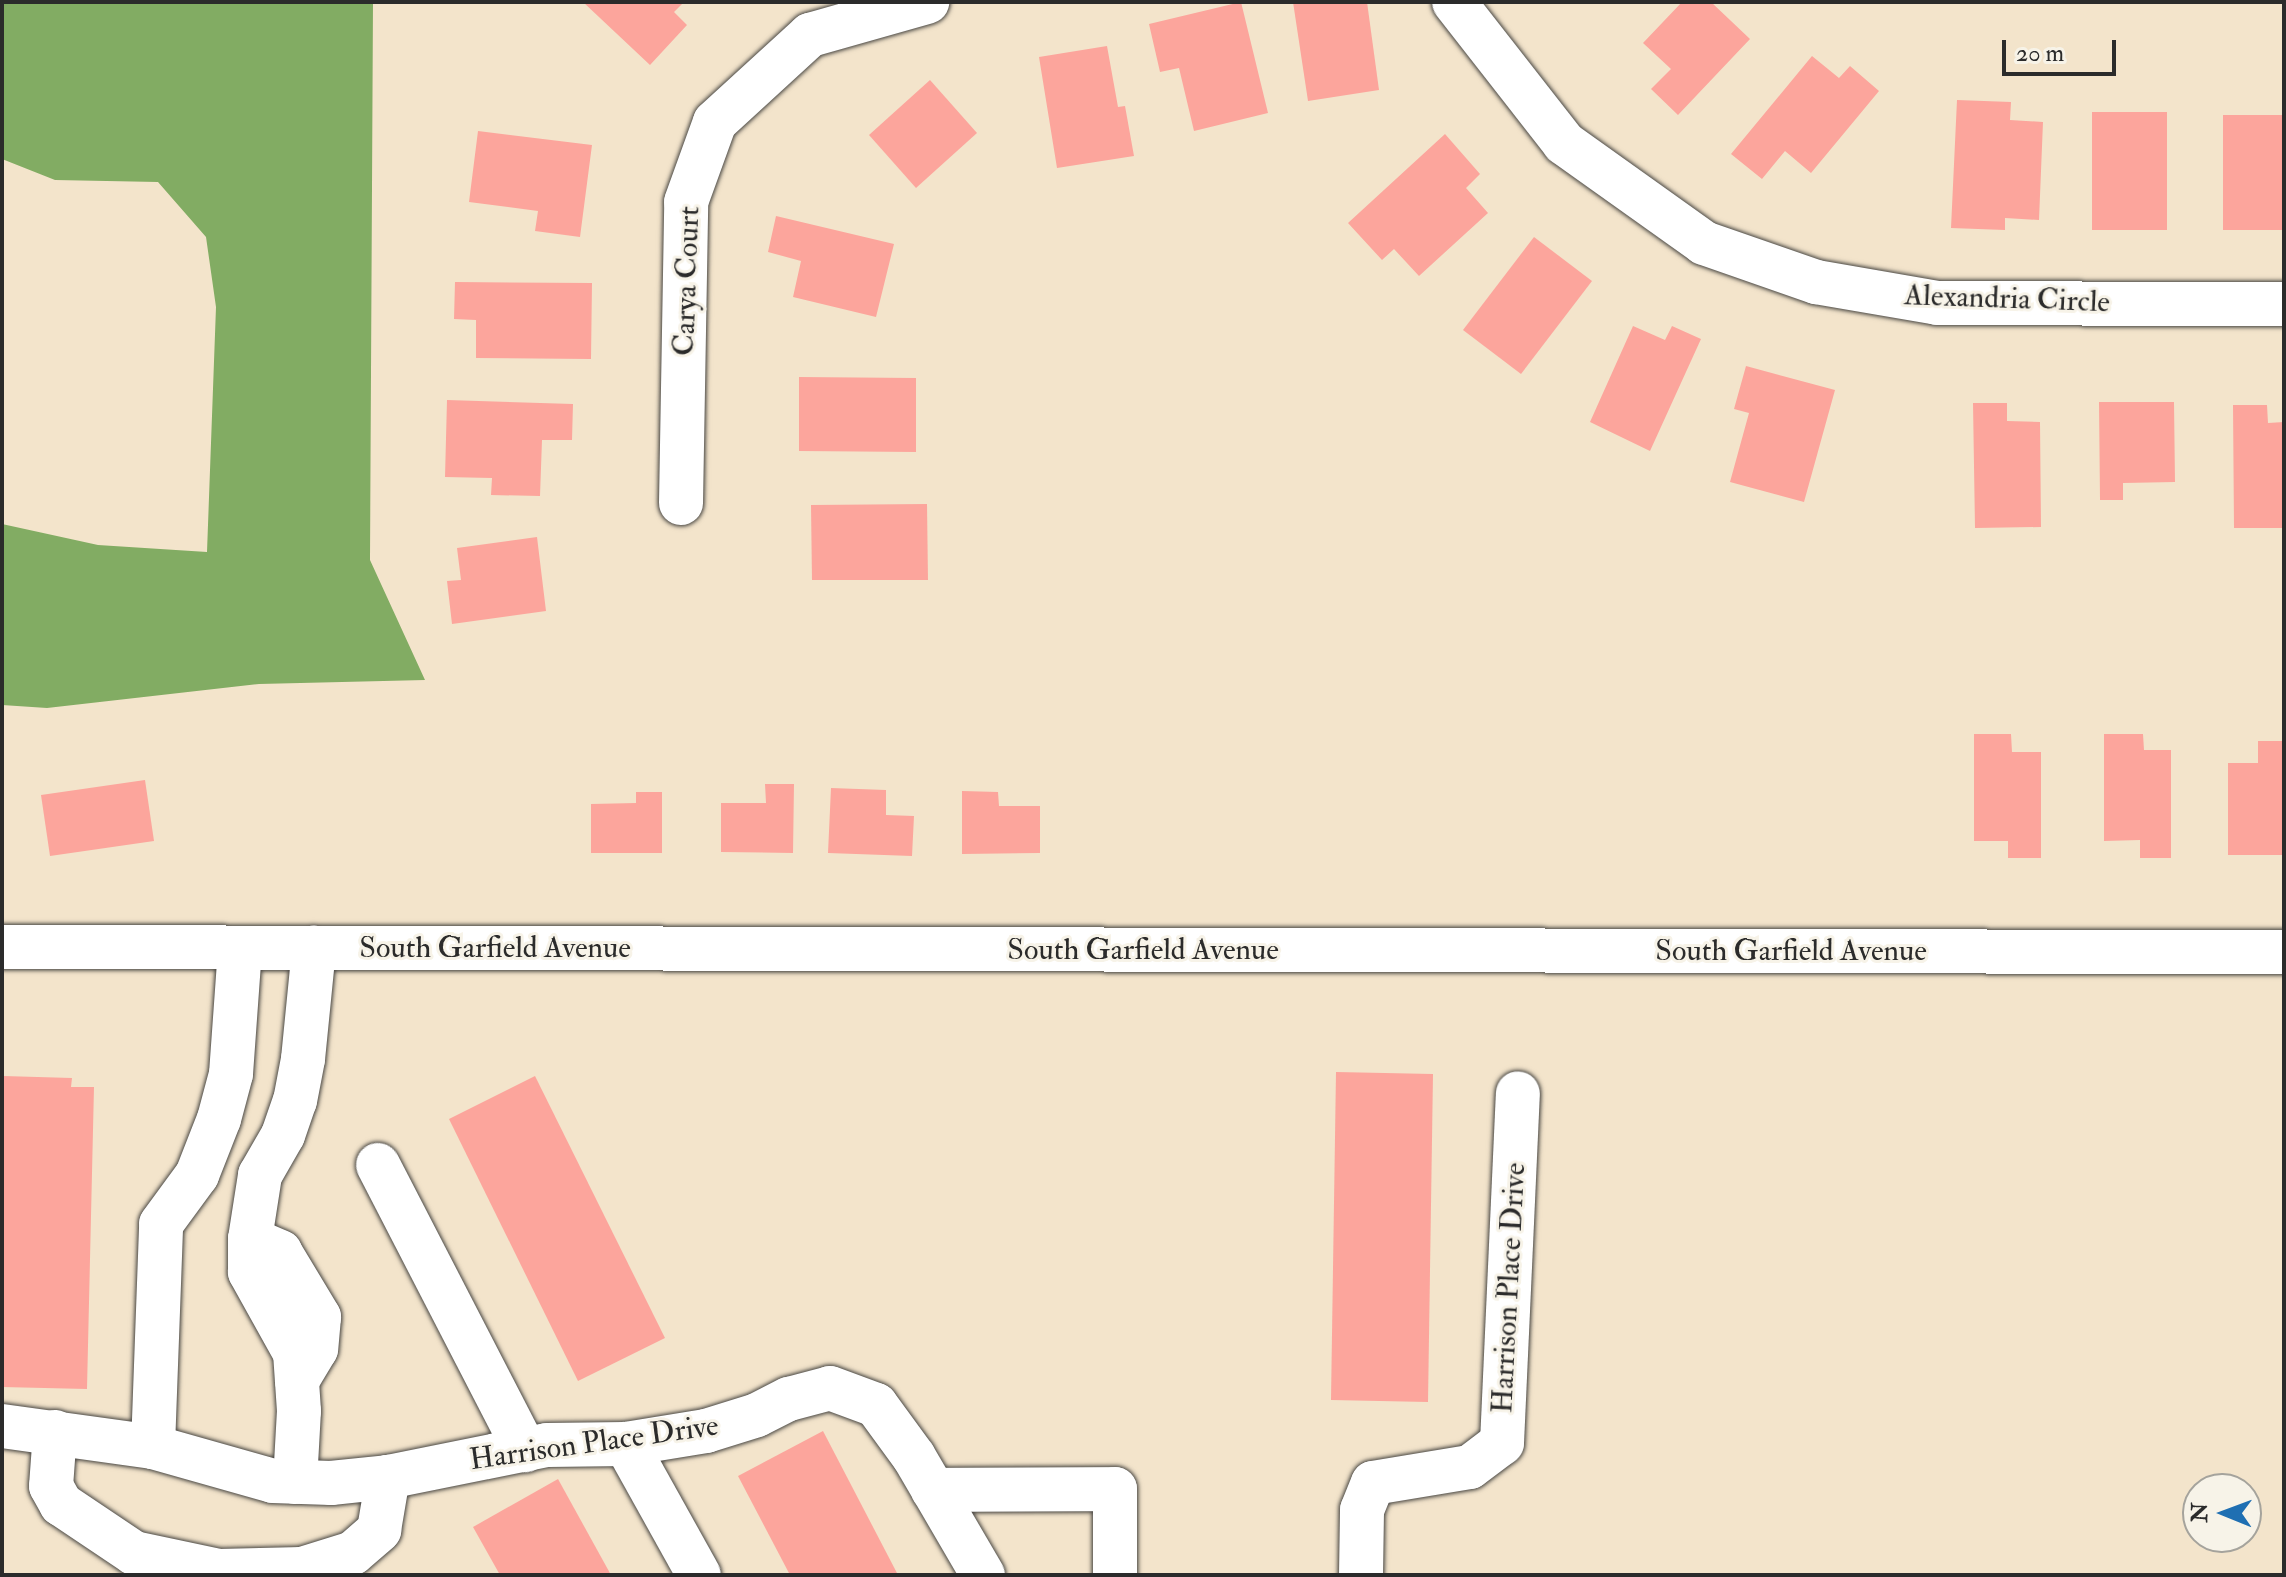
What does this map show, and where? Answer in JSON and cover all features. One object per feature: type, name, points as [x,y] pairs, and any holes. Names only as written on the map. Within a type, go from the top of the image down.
[{"type":"street","name":"Carya Court","points":[[681,503],[686,202],[715,122],[810,35],[927,2]]},
{"type":"street","name":"Alexandria Circle","points":[[1454,2],[1564,143],[1704,243],[1816,282],[1937,303],[2284,304]]},
{"type":"street","name":"South Garfield Avenue","points":[[2,947],[2284,952]]},
{"type":"street","points":[[153,1447],[161,1224],[197,1175],[219,1119],[231,1074],[240,948]]},
{"type":"street","points":[[295,1482],[295,1353],[250,1272],[250,1239],[260,1175],[283,1135],[295,1101],[303,1059],[314,948]]},
{"type":"street","name":"Harrison Place Drive","points":[[1361,1575],[1362,1510],[1373,1483],[1470,1467],[1502,1443],[1518,1093]]},
{"type":"street","points":[[378,1165],[525,1450]]},
{"type":"street","name":"Harrison Place Drive","points":[[2,1426],[153,1447],[273,1481],[331,1483],[388,1477],[547,1445],[626,1444],[706,1431],[757,1415],[789,1399],[830,1388],[876,1405],[933,1490],[983,1575]]},
{"type":"street","points":[[55,1432],[51,1486],[61,1504],[134,1553],[219,1571],[302,1569],[353,1553],[379,1530],[388,1477]]},
{"type":"street","points":[[626,1444],[699,1575]]},
{"type":"street","points":[[933,1490],[1115,1489],[1115,1575]]},
{"type":"green space","points":[[2,2],[373,2],[370,560],[425,680],[259,684],[47,708],[2,705],[2,524],[98,545],[207,552],[216,307],[206,237],[158,182],[55,180],[2,159]]},
{"type":"building","points":[[583,2],[684,2],[674,12],[687,25],[650,65]]},
{"type":"building","points":[[1241,2],[1268,113],[1194,131],[1179,68],[1160,72],[1149,24]]},
{"type":"building","points":[[1293,2],[1367,2],[1379,90],[1308,101]]},
{"type":"building","points":[[1682,2],[1711,2],[1750,39],[1678,115],[1651,89],[1671,69],[1643,43]]},
{"type":"building","points":[[1107,46],[1118,107],[1125,106],[1134,156],[1057,168],[1039,57]]},
{"type":"building","points":[[1812,56],[1839,78],[1850,66],[1879,91],[1811,173],[1785,151],[1762,179],[1731,154]]},
{"type":"building","points":[[930,80],[977,133],[916,188],[869,135]]},
{"type":"building","points":[[1957,100],[2011,102],[2010,120],[2043,122],[2039,220],[2005,218],[2005,230],[1951,228]]},
{"type":"building","points":[[2092,112],[2167,112],[2167,230],[2092,230]]},
{"type":"building","points":[[2223,115],[2284,115],[2284,230],[2223,230]]},
{"type":"building","points":[[478,131],[592,145],[580,237],[535,231],[538,211],[469,202]]},
{"type":"building","points":[[1445,134],[1480,174],[1466,188],[1488,213],[1419,276],[1394,249],[1382,260],[1348,223]]},
{"type":"building","points":[[776,216],[894,244],[876,317],[793,297],[801,261],[768,252]]},
{"type":"building","points":[[1534,237],[1592,281],[1521,374],[1463,330]]},
{"type":"building","points":[[455,282],[592,283],[591,359],[476,358],[476,320],[454,319]]},
{"type":"building","points":[[1633,326],[1665,340],[1672,326],[1701,339],[1650,451],[1590,422]]},
{"type":"building","points":[[1746,366],[1835,390],[1804,502],[1730,482],[1749,413],[1734,409]]},
{"type":"building","points":[[799,377],[916,378],[916,452],[799,451]]},
{"type":"building","points":[[447,400],[573,404],[572,440],[542,440],[540,496],[491,495],[492,478],[445,477]]},
{"type":"building","points":[[2099,402],[2174,402],[2175,482],[2123,483],[2123,500],[2100,500]]},
{"type":"building","points":[[1973,403],[2007,403],[2007,421],[2040,422],[2041,527],[1975,528]]},
{"type":"building","points":[[2233,405],[2267,405],[2268,423],[2284,422],[2284,528],[2234,528]]},
{"type":"building","points":[[927,504],[928,580],[812,580],[811,505]]},
{"type":"building","points":[[537,537],[546,611],[452,624],[447,581],[461,580],[457,548]]},
{"type":"building","points":[[1974,734],[2011,734],[2012,752],[2041,752],[2041,858],[2008,858],[2008,841],[1974,841]]},
{"type":"building","points":[[2104,734],[2143,734],[2144,750],[2171,750],[2171,858],[2140,858],[2140,840],[2104,841]]},
{"type":"building","points":[[2258,741],[2284,741],[2284,855],[2228,855],[2228,763],[2258,763]]},
{"type":"building","points":[[145,780],[154,841],[50,856],[41,795]]},
{"type":"building","points":[[765,784],[794,784],[793,853],[721,852],[721,803],[766,803]]},
{"type":"building","points":[[831,788],[886,790],[886,815],[914,816],[912,856],[828,853]]},
{"type":"building","points":[[962,791],[998,792],[999,806],[1040,806],[1040,853],[962,854]]},
{"type":"building","points":[[636,792],[662,792],[662,853],[591,853],[591,804],[636,803]]},
{"type":"building","points":[[1336,1072],[1433,1074],[1428,1402],[1331,1400]]},
{"type":"building","points":[[3,1076],[72,1078],[71,1087],[94,1087],[87,1389],[2,1387]]},
{"type":"building","points":[[535,1076],[665,1338],[578,1381],[449,1119]]},
{"type":"building","points":[[823,1431],[898,1575],[790,1575],[738,1476]]},
{"type":"building","points":[[558,1479],[611,1575],[500,1575],[473,1527]]}]
